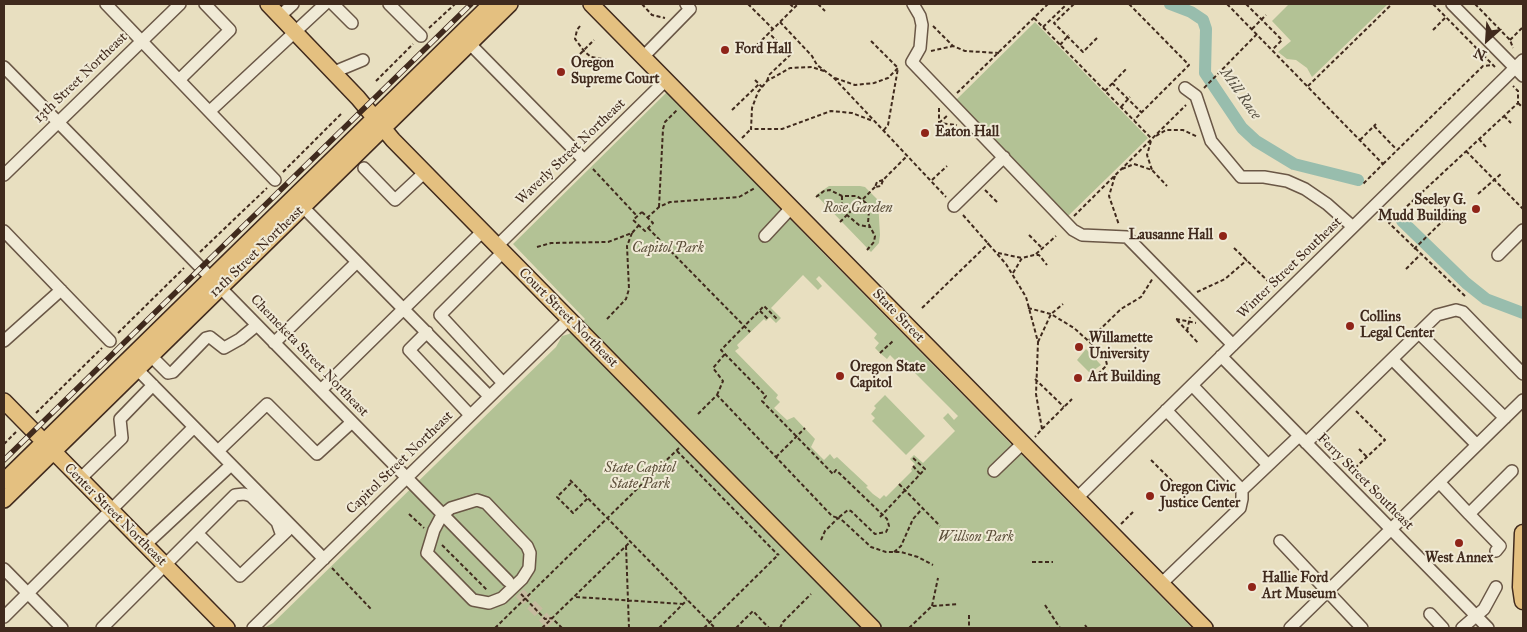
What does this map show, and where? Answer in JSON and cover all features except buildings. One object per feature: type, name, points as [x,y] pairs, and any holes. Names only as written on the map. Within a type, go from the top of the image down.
[{"type":"highway","points":[[1523,533],[1521,587],[1523,601]]},
{"type":"main road","name":"Court Street Northeast","points":[[268,4],[483,232],[873,628]]},
{"type":"main road","name":"12th Street Northeast","points":[[4,481],[48,447],[138,369],[216,283],[303,207],[379,123],[492,4]]},
{"type":"main road","name":"12th Street Northeast","points":[[4,500],[48,447],[379,123],[470,43],[510,4]]},
{"type":"main road","name":"State Street","points":[[591,4],[1205,628]]},
{"type":"main road","name":"Center Street Northeast","points":[[4,401],[227,628]]},
{"type":"street","points":[[106,4],[275,180]]},
{"type":"street","name":"13th Street Northeast","points":[[4,175],[180,4]]},
{"type":"street","points":[[180,80],[230,30],[205,4]]},
{"type":"street","points":[[280,16],[294,4]]},
{"type":"street","points":[[210,111],[325,4]]},
{"type":"street","points":[[333,4],[352,23]]},
{"type":"street","points":[[389,4],[420,36]]},
{"type":"street","points":[[643,57],[690,9],[686,4]]},
{"type":"street","points":[[913,4],[920,16],[922,31],[918,55],[912,62],[1073,230],[1082,235],[1128,237],[1233,345]]},
{"type":"street","points":[[1452,4],[1521,68]]},
{"type":"street","points":[[470,43],[584,160]]},
{"type":"street","points":[[334,72],[363,60]]},
{"type":"street","name":"Chemeketa Street Northeast","points":[[4,67],[511,584]]},
{"type":"street","name":"Winter Street Southeast","points":[[1077,498],[1353,227],[1521,68]]},
{"type":"street","name":"Waverly Street Northeast","points":[[503,383],[440,315],[584,160],[666,80]]},
{"type":"street","points":[[1185,88],[1196,96],[1212,141],[1242,177],[1264,177],[1286,181],[1299,186],[1327,204],[1353,227]]},
{"type":"street","points":[[954,206],[1004,157]]},
{"type":"street","points":[[364,168],[395,200],[425,172]]},
{"type":"street","points":[[303,207],[489,396]]},
{"type":"street","points":[[765,236],[791,208]]},
{"type":"street","points":[[1498,255],[1523,230]]},
{"type":"street","points":[[4,231],[110,341]]},
{"type":"street","points":[[321,390],[483,232]]},
{"type":"street","points":[[274,342],[357,262]]},
{"type":"street","points":[[4,341],[61,290]]},
{"type":"street","points":[[1161,584],[1240,508],[1242,490],[1268,465],[1348,402],[1437,316],[1456,310],[1462,312],[1523,374]]},
{"type":"street","name":"Capitol Street Northeast","points":[[253,628],[569,318]]},
{"type":"street","points":[[151,356],[168,373],[173,372],[206,338],[210,337],[224,348],[240,339],[257,325]]},
{"type":"street","points":[[427,332],[409,350],[470,415]]},
{"type":"street","points":[[1419,333],[1505,418]]},
{"type":"street","name":"Ferry Street Southeast","points":[[1221,356],[1488,628]]},
{"type":"street","points":[[1392,359],[1477,445]]},
{"type":"street","points":[[138,369],[324,558]]},
{"type":"street","points":[[80,478],[122,438],[120,419],[153,385]]},
{"type":"street","points":[[1192,385],[1268,465]]},
{"type":"street","points":[[1290,628],[1523,400]]},
{"type":"street","points":[[218,451],[267,404],[317,454],[352,422]]},
{"type":"street","points":[[1166,410],[1242,490]]},
{"type":"street","points":[[4,617],[194,427]]},
{"type":"street","points":[[994,471],[1024,445]]},
{"type":"street","points":[[145,545],[231,465]]},
{"type":"street","points":[[1469,514],[1512,471]]},
{"type":"street","points":[[1439,482],[1500,546],[1496,551]]},
{"type":"street","points":[[102,628],[236,495],[244,494],[251,496],[277,522],[282,536]]},
{"type":"street","points":[[477,500],[486,502],[527,546],[530,553],[529,568],[511,584],[502,598],[489,603],[473,600],[428,556],[428,546],[442,515],[451,508],[477,500]]},
{"type":"street","points":[[277,522],[292,526]]},
{"type":"street","points":[[198,534],[240,576],[292,526]]},
{"type":"street","points":[[1280,541],[1362,628]]},
{"type":"street","points":[[4,569],[62,628]]},
{"type":"street","points":[[1462,628],[1488,604],[1496,587]]},
{"type":"street","points":[[1430,614],[1443,628]]},
{"type":"path","points":[[642,4],[657,17],[671,16]]},
{"type":"path","points":[[748,4],[773,29]]},
{"type":"path","points":[[790,4],[794,8]]},
{"type":"path","points":[[748,54],[798,4]]},
{"type":"path","points":[[818,4],[825,11]]},
{"type":"path","points":[[961,90],[1048,4]]},
{"type":"path","points":[[1043,27],[1067,4]]},
{"type":"path","points":[[1074,4],[1054,23],[1083,52],[1097,38]]},
{"type":"path","points":[[1129,4],[1189,65],[1134,120]]},
{"type":"path","points":[[1227,4],[1383,164]]},
{"type":"path","points":[[1246,4],[1282,40],[1272,50]]},
{"type":"path","points":[[1307,86],[1392,4]]},
{"type":"path","points":[[1362,184],[1483,66],[1494,66],[1433,4]]},
{"type":"path","points":[[1474,4],[1510,40],[1513,48]]},
{"type":"path","points":[[1252,29],[1266,14]]},
{"type":"path","points":[[920,16],[953,46],[965,51],[999,53]]},
{"type":"path","points":[[1433,30],[1446,17]]},
{"type":"path","points":[[1034,18],[1152,139]]},
{"type":"path","points":[[780,22],[812,56],[817,65],[833,77],[996,251],[1026,297],[1038,342]]},
{"type":"path","points":[[580,26],[575,39],[584,51],[591,57],[614,61]]},
{"type":"path","points":[[1510,40],[1523,27]]},
{"type":"path","points":[[767,81],[769,75],[790,55],[768,33]]},
{"type":"path","points":[[1082,208],[1218,75],[1257,34]]},
{"type":"path","points":[[1060,45],[1068,36]]},
{"type":"path","points":[[580,54],[594,40]]},
{"type":"path","points":[[871,41],[898,68]]},
{"type":"path","points":[[918,55],[953,46]]},
{"type":"path","points":[[826,71],[812,67],[790,68],[767,81],[752,108],[751,129],[782,129],[831,111],[852,113],[875,122]]},
{"type":"path","points":[[833,77],[865,85],[888,78],[898,68]]},
{"type":"path","points":[[884,130],[888,125],[898,68]]},
{"type":"path","points":[[1105,91],[1127,68]]},
{"type":"path","points":[[755,80],[762,87]]},
{"type":"path","points":[[1509,82],[1518,91],[1518,103],[1523,108]]},
{"type":"path","points":[[1112,83],[1141,112]]},
{"type":"path","points":[[732,110],[759,84]]},
{"type":"path","points":[[1121,107],[1129,98]]},
{"type":"path","points":[[659,206],[662,179],[662,129],[665,122],[686,101]]},
{"type":"path","points":[[1465,296],[1420,255],[1390,223],[1518,103]]},
{"type":"path","points":[[1504,116],[1511,123]]},
{"type":"path","points":[[939,123],[945,118]]},
{"type":"path","points":[[1360,140],[1375,126],[1397,150]]},
{"type":"path","points":[[1152,170],[1147,155],[1152,139],[1166,130],[1183,130],[1204,142]]},
{"type":"path","points":[[1479,139],[1486,147]]},
{"type":"path","points":[[1466,151],[1523,209]]},
{"type":"path","points":[[840,222],[875,187],[877,182],[883,180],[908,156]]},
{"type":"path","points":[[584,160],[637,216]]},
{"type":"path","points":[[1128,237],[1116,219],[1109,196],[1110,188],[1117,172],[1134,164],[1152,170],[1168,186]]},
{"type":"path","points":[[931,181],[947,166]]},
{"type":"path","points":[[1478,194],[1502,173]]},
{"type":"path","points":[[647,218],[659,206],[682,199],[739,197],[750,192],[764,180]]},
{"type":"path","points":[[875,187],[881,186],[883,180]]},
{"type":"path","points":[[816,197],[824,191],[830,190],[842,196],[857,196],[862,200],[868,207],[870,226],[875,239],[866,250]]},
{"type":"path","points":[[842,196],[842,207],[847,215],[859,225],[870,226]]},
{"type":"path","points":[[994,200],[998,203]]},
{"type":"path","points":[[1414,249],[1454,210]]},
{"type":"path","points":[[642,212],[647,218],[653,223],[645,231],[633,220],[642,212]]},
{"type":"path","points":[[607,319],[626,299],[628,288],[627,246],[632,233],[639,226]]},
{"type":"path","points":[[648,228],[750,332]]},
{"type":"path","points":[[537,247],[552,243],[608,242],[632,233]]},
{"type":"path","points":[[1029,236],[1042,248]]},
{"type":"path","points":[[996,251],[1005,256],[1022,258],[1036,254],[1056,236]]},
{"type":"path","points":[[922,308],[989,243]]},
{"type":"path","points":[[1234,248],[1282,296]]},
{"type":"path","points":[[1036,254],[1048,265]]},
{"type":"path","points":[[1406,269],[1420,255]]},
{"type":"path","points":[[1012,274],[1022,258]]},
{"type":"path","points":[[1186,297],[1225,279],[1247,260]]},
{"type":"path","points":[[1089,340],[1121,309],[1141,297],[1147,290],[1151,280],[1160,271]]},
{"type":"path","points":[[1042,429],[1035,379],[1038,342],[1051,314],[1064,304]]},
{"type":"path","points":[[778,320],[764,306],[719,350],[766,396],[762,401],[833,474],[836,470],[881,515],[888,519],[889,526],[886,532],[881,535],[875,534],[848,510],[825,531],[821,540]]},
{"type":"path","points":[[1028,308],[1051,314],[1089,340],[1105,356],[1107,365],[1095,377]]},
{"type":"path","points":[[760,311],[768,319]]},
{"type":"path","points":[[1176,319],[1199,344]]},
{"type":"path","points":[[880,353],[894,340]]},
{"type":"path","points":[[698,414],[717,396],[723,381],[714,370],[714,366],[725,354]]},
{"type":"path","points":[[1035,379],[1064,407]]},
{"type":"path","points":[[717,396],[832,516],[844,521],[871,548],[918,557],[933,565]]},
{"type":"path","points":[[1024,445],[1072,399]]},
{"type":"path","points":[[1348,402],[1385,440],[1355,468]]},
{"type":"path","points":[[776,457],[804,428]]},
{"type":"path","points":[[4,444],[10,438]]},
{"type":"path","points":[[495,628],[688,440]]},
{"type":"path","points":[[1359,449],[1367,457]]},
{"type":"path","points":[[676,451],[778,555]]},
{"type":"path","points":[[881,515],[925,469],[912,457]]},
{"type":"path","points":[[1151,460],[1176,485]]},
{"type":"path","points":[[913,466],[920,474]]},
{"type":"path","points":[[588,498],[573,513],[558,497],[571,481],[588,498],[709,623],[715,628]]},
{"type":"path","points":[[899,484],[940,526]]},
{"type":"path","points":[[894,552],[901,546],[913,519],[922,509]]},
{"type":"path","points":[[1112,533],[1134,511]]},
{"type":"path","points":[[409,514],[492,595],[502,598]]},
{"type":"path","points":[[543,628],[630,542]]},
{"type":"path","points":[[704,628],[790,544]]},
{"type":"path","points":[[626,546],[629,628]]},
{"type":"path","points":[[324,558],[372,609]]},
{"type":"path","points":[[1032,562],[1053,562]]},
{"type":"path","points":[[909,628],[932,606],[938,578]]},
{"type":"path","points":[[511,584],[545,619]]},
{"type":"path","points":[[780,628],[783,622],[811,594]]},
{"type":"path","points":[[574,597],[683,604]]},
{"type":"path","points":[[659,628],[687,600]]},
{"type":"path","points":[[932,606],[958,604]]},
{"type":"path","points":[[1045,605],[1060,628]]},
{"type":"path","points":[[736,628],[753,611],[769,628]]},
{"type":"path","points":[[969,615],[970,628]]},
{"type":"path","points":[[545,619],[552,618]]},
{"type":"path","points":[[552,618],[562,628]]},
{"type":"path","points":[[543,628],[545,619]]},
{"type":"green space","points":[[1289,4],[1388,4],[1312,77],[1307,68],[1296,60],[1287,59],[1278,52],[1291,41],[1272,21]]},
{"type":"green space","points":[[1035,22],[1148,138],[1067,217],[956,100]]},
{"type":"green space","name":"State Capitol State Park","points":[[667,92],[1192,628],[264,628],[273,623],[556,347],[562,336],[569,334],[585,319],[513,244]],"holes":[[[803,275],[818,290],[822,286],[816,279],[819,276],[877,334],[874,338],[879,343],[875,348],[887,359],[890,355],[895,360],[899,357],[958,416],[954,420],[948,413],[943,418],[955,431],[923,463],[914,455],[910,459],[915,464],[911,469],[912,471],[886,497],[884,495],[880,499],[837,457],[834,459],[830,454],[824,460],[811,447],[815,439],[794,417],[787,420],[774,408],[780,402],[776,398],[778,395],[735,351],[739,348],[737,345],[764,319],[766,321],[770,317],[776,323],[781,318],[771,308]]]},
{"type":"green space","name":"Rose Garden","points":[[829,186],[865,187],[878,200],[879,243],[871,252],[816,195]]},
{"type":"green space","points":[[1086,349],[1101,365],[1090,373],[1077,360]]},
{"type":"green space","points":[[885,395],[925,436],[906,455],[872,421],[875,418],[871,414],[876,408],[874,406]]},
{"type":"waterway","name":"Mill Race","points":[[1170,4],[1191,12],[1203,20],[1206,29],[1205,73],[1242,128],[1256,141],[1294,164],[1358,180]]},
{"type":"waterway","name":"Mill Race","points":[[1402,221],[1466,283],[1486,299],[1523,313]]},
{"type":"tunnel","points":[[508,581],[554,628]]},
{"type":"railway","points":[[4,460],[471,4]]},
{"type":"place","name":"Ford Hall","points":[[725,50]]},
{"type":"place","name":"Oregon Supreme Court","points":[[561,72]]},
{"type":"place","name":"Eaton Hall","points":[[925,133]]},
{"type":"place","name":"Seeley G. Mudd Building","points":[[1476,209]]},
{"type":"place","name":"Lausanne Hall","points":[[1223,236]]},
{"type":"place","name":"Collins Legal Center","points":[[1350,326]]},
{"type":"place","name":"Willamette University","points":[[1079,347]]},
{"type":"place","name":"Oregon State Capitol","points":[[840,376]]},
{"type":"place","name":"Art Building","points":[[1078,378]]},
{"type":"place","name":"Oregon Civic Justice Center","points":[[1150,496]]},
{"type":"place","name":"West Annex","points":[[1459,543]]},
{"type":"place","name":"Hallie Ford Art Museum","points":[[1252,587]]},
{"type":"park label","name":"Capitol Park","points":[[668,249]]},
{"type":"park label","name":"Willson Park","points":[[976,538]]}]
